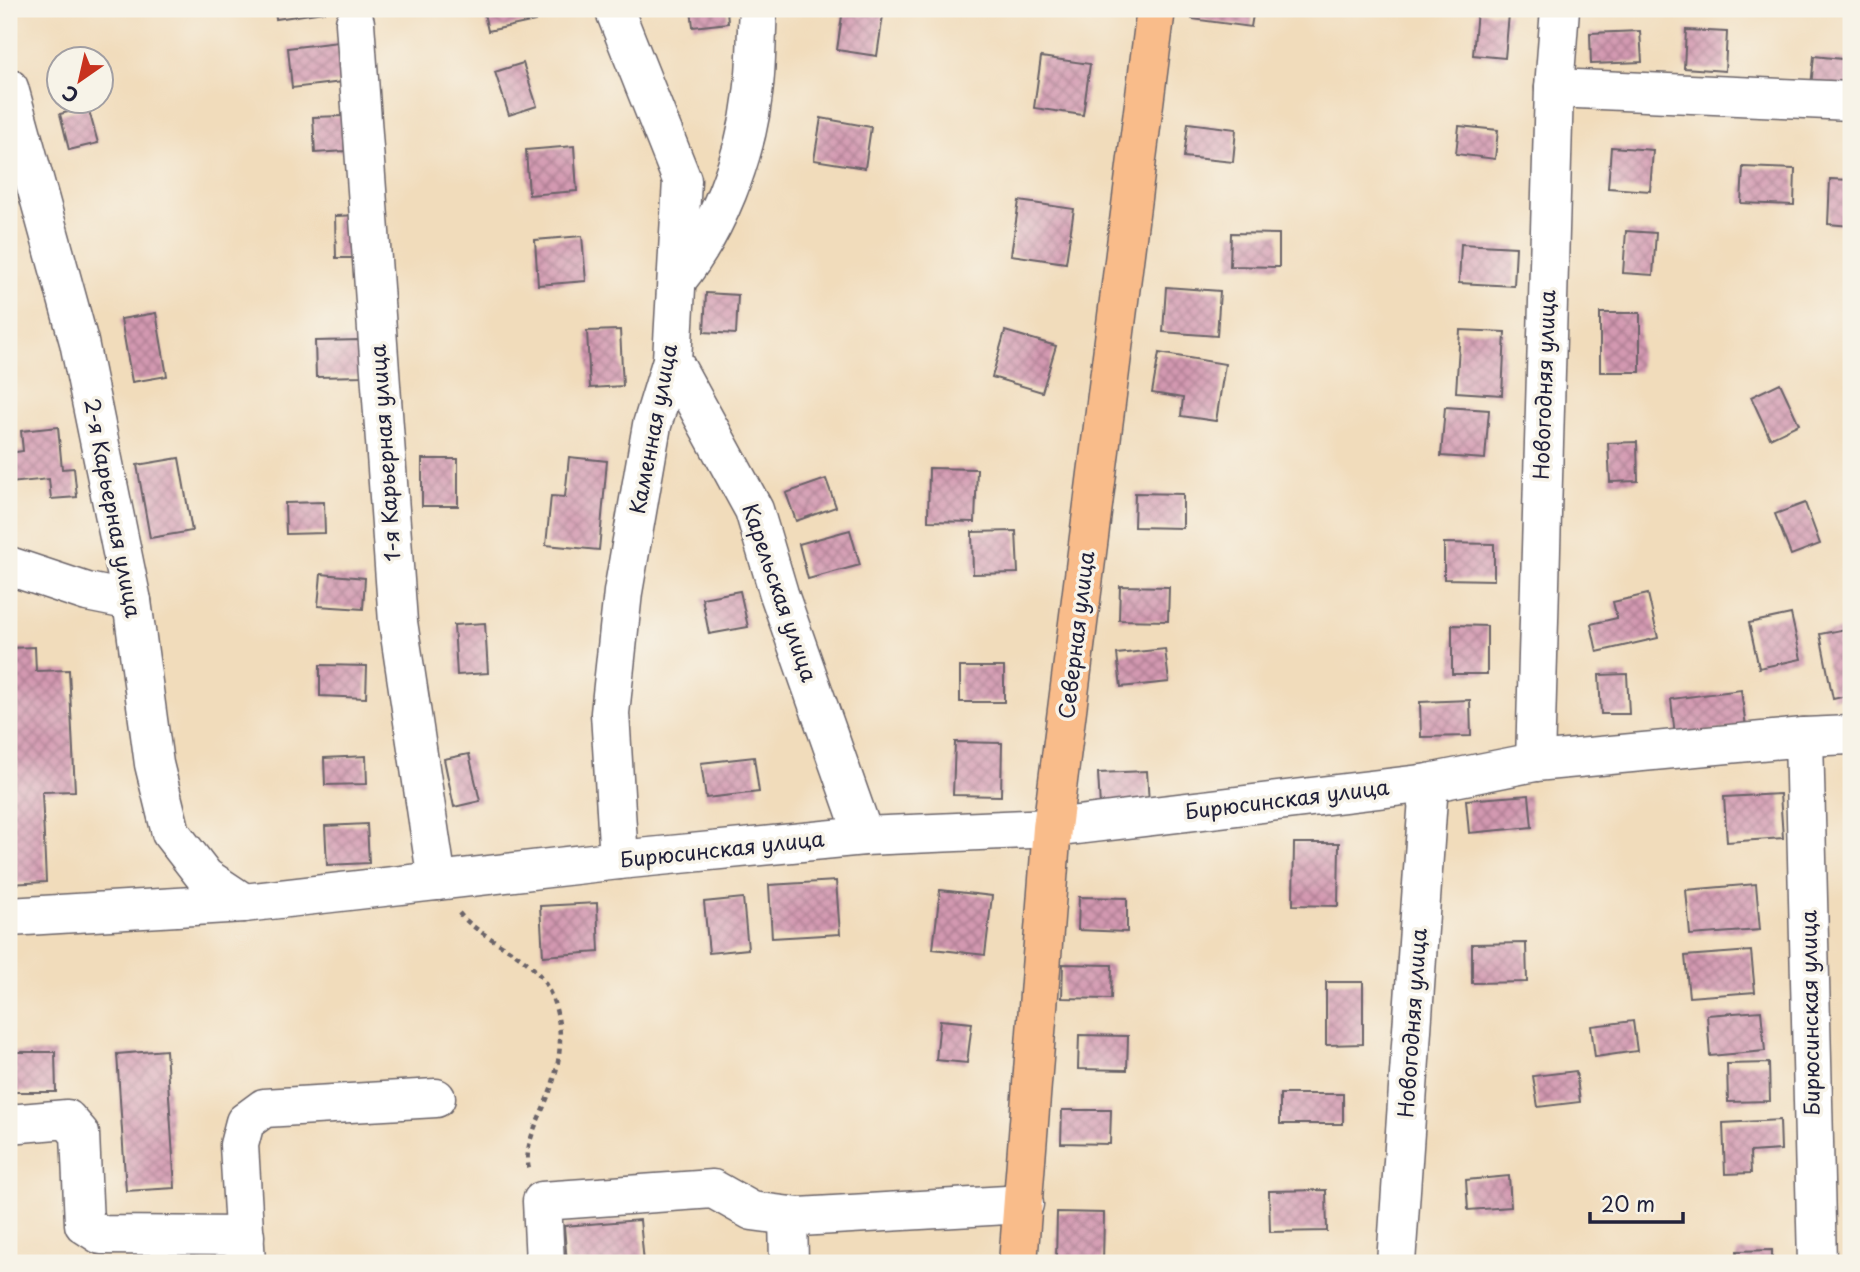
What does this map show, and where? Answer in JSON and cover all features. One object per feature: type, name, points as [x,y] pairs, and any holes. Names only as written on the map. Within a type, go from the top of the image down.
[{"type":"main road","name":"Северная улица","points":[[1018,1263],[1052,828],[1156,9]]},
{"type":"street","name":"Каменная улица","points":[[614,9],[682,180],[672,360],[650,438],[623,592],[610,713],[619,860]]},
{"type":"street","points":[[676,282],[694,260],[734,180],[753,95],[758,9]]},
{"type":"street","name":"Новогодняя улица","points":[[1535,762],[1554,88],[1560,9]]},
{"type":"street","name":"1-я Карьерная улица","points":[[355,23],[398,622],[437,881]]},
{"type":"street","name":"2-я Карьерная улица","points":[[9,88],[79,342],[132,601],[154,764],[172,833],[205,877],[244,903]]},
{"type":"street","points":[[1554,88],[1851,101]]},
{"type":"street","name":"Карельская улица","points":[[672,360],[754,510],[779,594],[864,836]]},
{"type":"street","points":[[9,566],[88,592],[132,601]]},
{"type":"street","points":[[1804,737],[1851,735]]},
{"type":"street","name":"Бирюсинская улица","points":[[9,917],[244,903],[619,860],[864,836],[1052,828],[1429,783],[1535,762],[1804,737],[1816,1263]]},
{"type":"street","name":"Новогодняя улица","points":[[1396,1263],[1429,783]]},
{"type":"street","points":[[9,1124],[67,1119],[74,1127],[80,1135],[84,1224],[101,1235],[246,1250],[239,1145],[245,1122],[264,1108],[436,1098]]},
{"type":"street","points":[[545,1263],[542,1201],[713,1189],[752,1211],[788,1216],[1024,1204]]},
{"type":"street","points":[[788,1216],[789,1263]]},
{"type":"path","points":[[437,881],[464,920],[523,959],[544,982],[558,1013],[562,1042],[546,1102],[532,1133],[527,1164],[542,1201]]},
{"type":"building","points":[[275,9],[323,9],[324,12],[276,19]]},
{"type":"building","points":[[483,9],[533,9],[535,21],[488,31]]},
{"type":"building","points":[[691,9],[727,9],[728,23],[693,27]]},
{"type":"building","points":[[843,9],[883,15],[877,56],[837,50]]},
{"type":"building","points":[[1064,9],[1101,9],[1101,15]]},
{"type":"building","points":[[1193,9],[1254,9],[1251,27],[1192,19]]},
{"type":"building","points":[[1477,11],[1509,14],[1505,58],[1473,55]]},
{"type":"building","points":[[1686,30],[1727,32],[1725,71],[1684,68]]},
{"type":"building","points":[[1640,31],[1642,62],[1591,64],[1590,33]]},
{"type":"building","points":[[338,42],[342,82],[292,88],[288,48]]},
{"type":"building","points":[[1814,56],[1851,60],[1851,91],[1811,87]]},
{"type":"building","points":[[1041,57],[1090,64],[1083,115],[1034,108]]},
{"type":"building","points":[[523,63],[537,106],[509,115],[495,72]]},
{"type":"building","points":[[60,116],[90,116],[98,143],[69,150]]},
{"type":"building","points":[[343,116],[345,151],[315,153],[313,117]]},
{"type":"building","points":[[821,118],[871,127],[865,168],[814,160]]},
{"type":"building","points":[[1188,123],[1236,129],[1233,162],[1184,157]]},
{"type":"building","points":[[1459,126],[1498,130],[1495,159],[1456,154]]},
{"type":"building","points":[[574,146],[577,191],[529,195],[526,150]]},
{"type":"building","points":[[1611,147],[1653,150],[1650,191],[1608,188]]},
{"type":"building","points":[[1743,167],[1795,169],[1794,205],[1741,203]]},
{"type":"building","points":[[1830,179],[1851,180],[1851,226],[1828,224]]},
{"type":"building","points":[[1019,201],[1074,209],[1066,263],[1011,255]]},
{"type":"building","points":[[361,215],[362,258],[336,258],[335,216]]},
{"type":"building","points":[[1626,231],[1656,233],[1653,275],[1623,273]]},
{"type":"building","points":[[1231,233],[1279,234],[1279,267],[1230,266]]},
{"type":"building","points":[[582,236],[586,281],[538,285],[535,240]]},
{"type":"building","points":[[1461,244],[1516,247],[1514,286],[1459,283]]},
{"type":"building","points":[[1166,287],[1220,291],[1217,336],[1163,332]]},
{"type":"building","points":[[706,293],[738,295],[736,334],[704,332]]},
{"type":"building","points":[[156,313],[167,376],[132,382],[121,319]]},
{"type":"building","points":[[1600,313],[1640,313],[1640,372],[1600,372]]},
{"type":"building","points":[[620,330],[623,386],[590,388],[587,331]]},
{"type":"building","points":[[1460,330],[1505,332],[1502,395],[1456,392]]},
{"type":"building","points":[[1005,331],[1056,346],[1042,392],[992,377]]},
{"type":"building","points":[[362,340],[363,376],[316,377],[315,341]]},
{"type":"building","points":[[1159,353],[1225,364],[1216,421],[1181,416],[1183,398],[1152,393]]},
{"type":"building","points":[[1780,383],[1799,424],[1770,438],[1751,397]]},
{"type":"building","points":[[1445,407],[1489,410],[1485,459],[1441,456]]},
{"type":"building","points":[[58,427],[62,469],[74,468],[77,497],[51,499],[49,479],[10,483],[9,453],[23,451],[21,431]]},
{"type":"building","points":[[1637,442],[1638,481],[1610,482],[1608,443]]},
{"type":"building","points":[[569,457],[607,461],[599,550],[546,545],[551,496],[565,497]]},
{"type":"building","points":[[179,458],[192,531],[150,538],[137,465]]},
{"type":"building","points":[[422,459],[458,459],[458,506],[422,506]]},
{"type":"building","points":[[929,468],[977,469],[975,522],[928,521]]},
{"type":"building","points":[[826,479],[836,507],[796,521],[786,493]]},
{"type":"building","points":[[1135,493],[1183,494],[1183,528],[1134,527]]},
{"type":"building","points":[[324,502],[325,533],[286,534],[285,503]]},
{"type":"building","points":[[1805,503],[1820,544],[1791,555],[1775,514]]},
{"type":"building","points":[[850,530],[860,565],[808,579],[799,544]]},
{"type":"building","points":[[1016,531],[1018,573],[973,574],[972,532]]},
{"type":"building","points":[[1444,543],[1494,544],[1494,580],[1444,579]]},
{"type":"building","points":[[321,574],[365,578],[363,609],[318,606]]},
{"type":"building","points":[[1120,586],[1169,587],[1168,621],[1119,620]]},
{"type":"building","points":[[740,591],[748,627],[709,634],[702,598]]},
{"type":"building","points":[[1648,594],[1658,638],[1597,652],[1591,624],[1617,618],[1613,602]]},
{"type":"building","points":[[1791,614],[1801,659],[1759,668],[1749,623]]},
{"type":"building","points":[[485,623],[488,673],[457,675],[454,625]]},
{"type":"building","points":[[1452,625],[1487,626],[1487,674],[1452,674]]},
{"type":"building","points":[[1851,628],[1851,695],[1833,699],[1820,634]]},
{"type":"building","points":[[35,647],[36,671],[69,670],[75,791],[42,792],[46,882],[9,884],[9,648]]},
{"type":"building","points":[[1165,649],[1169,682],[1121,687],[1117,654]]},
{"type":"building","points":[[320,665],[367,666],[366,698],[320,696]]},
{"type":"building","points":[[960,667],[1004,667],[1004,702],[960,702]]},
{"type":"building","points":[[1627,674],[1629,714],[1601,714],[1599,675]]},
{"type":"building","points":[[1741,690],[1746,727],[1675,736],[1671,699]]},
{"type":"building","points":[[1470,700],[1471,736],[1421,737],[1420,702]]},
{"type":"building","points":[[955,742],[1002,743],[1001,796],[953,795]]},
{"type":"building","points":[[469,754],[480,801],[454,807],[444,759]]},
{"type":"building","points":[[366,756],[367,784],[325,785],[324,758]]},
{"type":"building","points":[[754,757],[759,792],[706,798],[701,763]]},
{"type":"building","points":[[1147,771],[1149,804],[1100,807],[1098,773]]},
{"type":"building","points":[[1780,794],[1783,838],[1727,842],[1724,797]]},
{"type":"building","points":[[1529,795],[1532,827],[1469,833],[1466,800]]},
{"type":"building","points":[[367,824],[369,863],[327,865],[325,826]]},
{"type":"building","points":[[1294,843],[1339,843],[1338,906],[1293,905]]},
{"type":"building","points":[[836,881],[840,934],[772,938],[769,885]]},
{"type":"building","points":[[1756,884],[1760,930],[1690,935],[1686,890]]},
{"type":"building","points":[[940,890],[992,896],[985,955],[933,949]]},
{"type":"building","points":[[1079,897],[1127,898],[1127,932],[1078,930]]},
{"type":"building","points":[[743,898],[748,949],[709,953],[704,902]]},
{"type":"building","points":[[597,903],[599,952],[543,956],[540,906]]},
{"type":"building","points":[[1526,943],[1527,982],[1472,983],[1472,944]]},
{"type":"building","points":[[1751,951],[1755,992],[1689,997],[1685,956]]},
{"type":"building","points":[[1063,964],[1112,965],[1111,999],[1062,998]]},
{"type":"building","points":[[1326,982],[1363,982],[1363,1044],[1326,1045]]},
{"type":"building","points":[[1761,1011],[1765,1051],[1710,1056],[1707,1015]]},
{"type":"building","points":[[940,1020],[972,1023],[967,1063],[936,1060]]},
{"type":"building","points":[[1633,1021],[1637,1051],[1595,1057],[1591,1026]]},
{"type":"building","points":[[1079,1035],[1128,1036],[1127,1070],[1078,1069]]},
{"type":"building","points":[[166,1050],[175,1188],[126,1191],[117,1054]]},
{"type":"building","points":[[9,1052],[55,1052],[56,1092],[9,1092]]},
{"type":"building","points":[[1769,1063],[1770,1101],[1728,1102],[1727,1064]]},
{"type":"building","points":[[1576,1071],[1580,1102],[1538,1107],[1533,1076]]},
{"type":"building","points":[[1280,1094],[1343,1094],[1343,1124],[1280,1124]]},
{"type":"building","points":[[1062,1110],[1111,1110],[1110,1144],[1061,1143]]},
{"type":"building","points":[[1780,1120],[1781,1150],[1750,1152],[1751,1173],[1725,1174],[1723,1123]]},
{"type":"building","points":[[1509,1176],[1511,1207],[1468,1210],[1466,1180]]},
{"type":"building","points":[[1326,1190],[1327,1231],[1270,1232],[1269,1191]]},
{"type":"building","points":[[1057,1212],[1104,1213],[1103,1263],[1056,1263]]},
{"type":"building","points":[[640,1220],[644,1263],[567,1263],[564,1226]]},
{"type":"building","points":[[1772,1250],[1772,1263],[1737,1263],[1737,1251]]},
{"type":"building","points":[[967,1259],[967,1263],[901,1263],[901,1260]]}]
